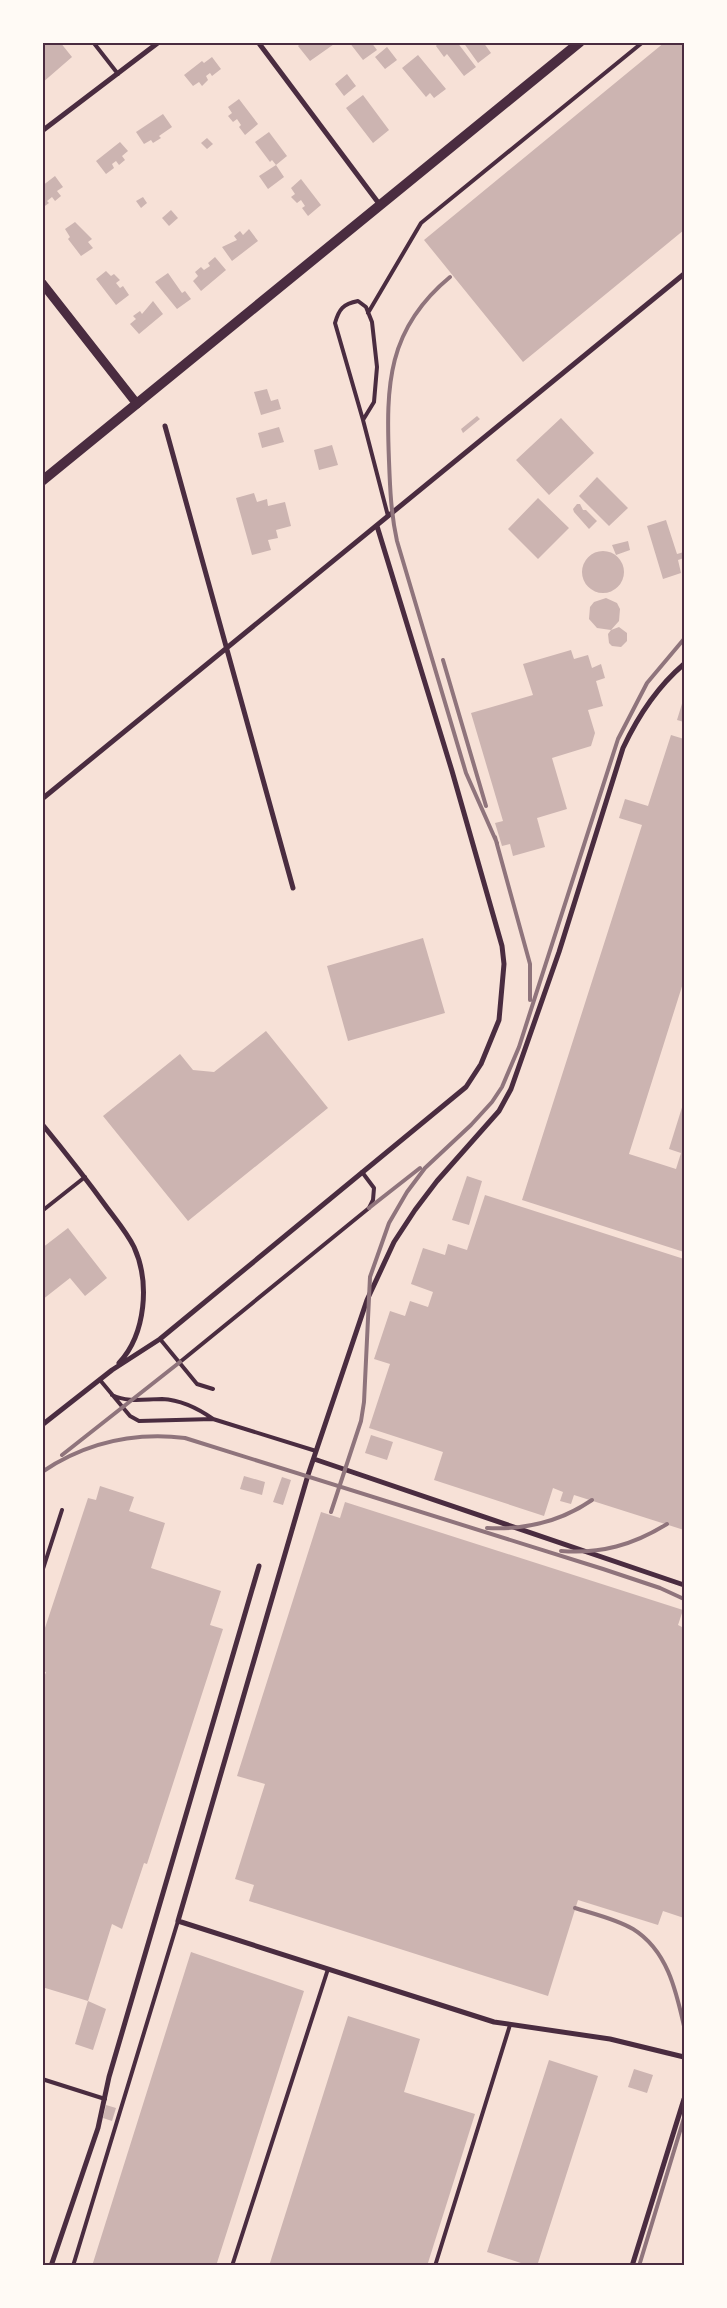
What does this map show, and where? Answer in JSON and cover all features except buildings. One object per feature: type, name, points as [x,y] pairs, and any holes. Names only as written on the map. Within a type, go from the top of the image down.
[{"type":"main road","points":[[42,481],[580,42]]},
{"type":"street","points":[[42,131],[159,42]]},
{"type":"street","points":[[258,42],[380,205]]},
{"type":"street","points":[[42,799],[227,650],[684,274]]},
{"type":"street","points":[[42,283],[137,404]]},
{"type":"street","points":[[165,426],[293,888]]},
{"type":"street","points":[[42,1425],[112,1370],[160,1339],[466,1087],[481,1064],[494,1034],[502,1002],[504,964],[502,946],[452,771],[377,526]]},
{"type":"street","points":[[684,664],[672,674],[637,718],[623,748],[559,952],[511,1090],[488,1124],[437,1181],[394,1242],[367,1300],[316,1451],[178,1921],[494,2022],[610,2039],[684,2057]]},
{"type":"street","points":[[42,1124],[85,1177],[129,1238],[142,1273],[143,1301],[138,1327],[128,1350],[112,1370]]},
{"type":"street","points":[[314,1459],[684,1585]]},
{"type":"street","points":[[51,2266],[98,2128],[109,2077],[259,1566]]},
{"type":"street","points":[[632,2266],[684,2099]]},
{"type":"lane","points":[[93,42],[118,74]]},
{"type":"lane","points":[[368,313],[421,223],[643,42]]},
{"type":"lane","points":[[363,420],[374,402],[377,367],[372,322],[366,308],[358,301],[346,303],[339,309],[335,323],[388,516]]},
{"type":"lane","points":[[180,1362],[369,1208],[373,1200],[374,1188],[362,1172]]},
{"type":"lane","points":[[42,1212],[85,1177]]},
{"type":"lane","points":[[160,1339],[197,1384],[212,1389]]},
{"type":"lane","points":[[100,1380],[130,1416],[139,1421],[214,1419]]},
{"type":"lane","points":[[112,1395],[124,1400],[171,1401],[199,1410],[214,1419],[316,1451]]},
{"type":"lane","points":[[42,1572],[62,1510]]},
{"type":"lane","points":[[73,2266],[178,1921]]},
{"type":"lane","points":[[232,2266],[328,1969]]},
{"type":"lane","points":[[435,2266],[510,2025]]},
{"type":"lane","points":[[42,2079],[105,2099]]},
{"type":"railway","points":[[450,277],[429,297],[413,317],[402,338],[395,360],[390,383],[388,408],[391,501],[397,541],[466,773],[497,843]]},
{"type":"railway","points":[[331,1512],[361,1421],[364,1402],[370,1277],[389,1223],[407,1192],[425,1168],[471,1125],[492,1102],[502,1087],[519,1047],[618,739],[647,683],[684,639]]},
{"type":"railway","points":[[443,660],[486,806]]},
{"type":"railway","points":[[495,837],[530,964],[530,1000]]},
{"type":"railway","points":[[369,1208],[420,1168]]},
{"type":"railway","points":[[62,1455],[180,1362]]},
{"type":"railway","points":[[42,1472],[75,1454],[110,1442],[147,1437],[185,1438],[603,1569],[660,1588],[684,1599]]},
{"type":"railway","points":[[487,1528],[515,1528],[542,1523],[568,1514],[592,1500]]},
{"type":"railway","points":[[561,1551],[590,1551],[616,1547],[642,1538],[667,1524]]},
{"type":"railway","points":[[575,1908],[626,1925],[645,1938],[662,1959],[668,1972],[684,2026]]},
{"type":"railway","points":[[639,2266],[684,2118]]}]
